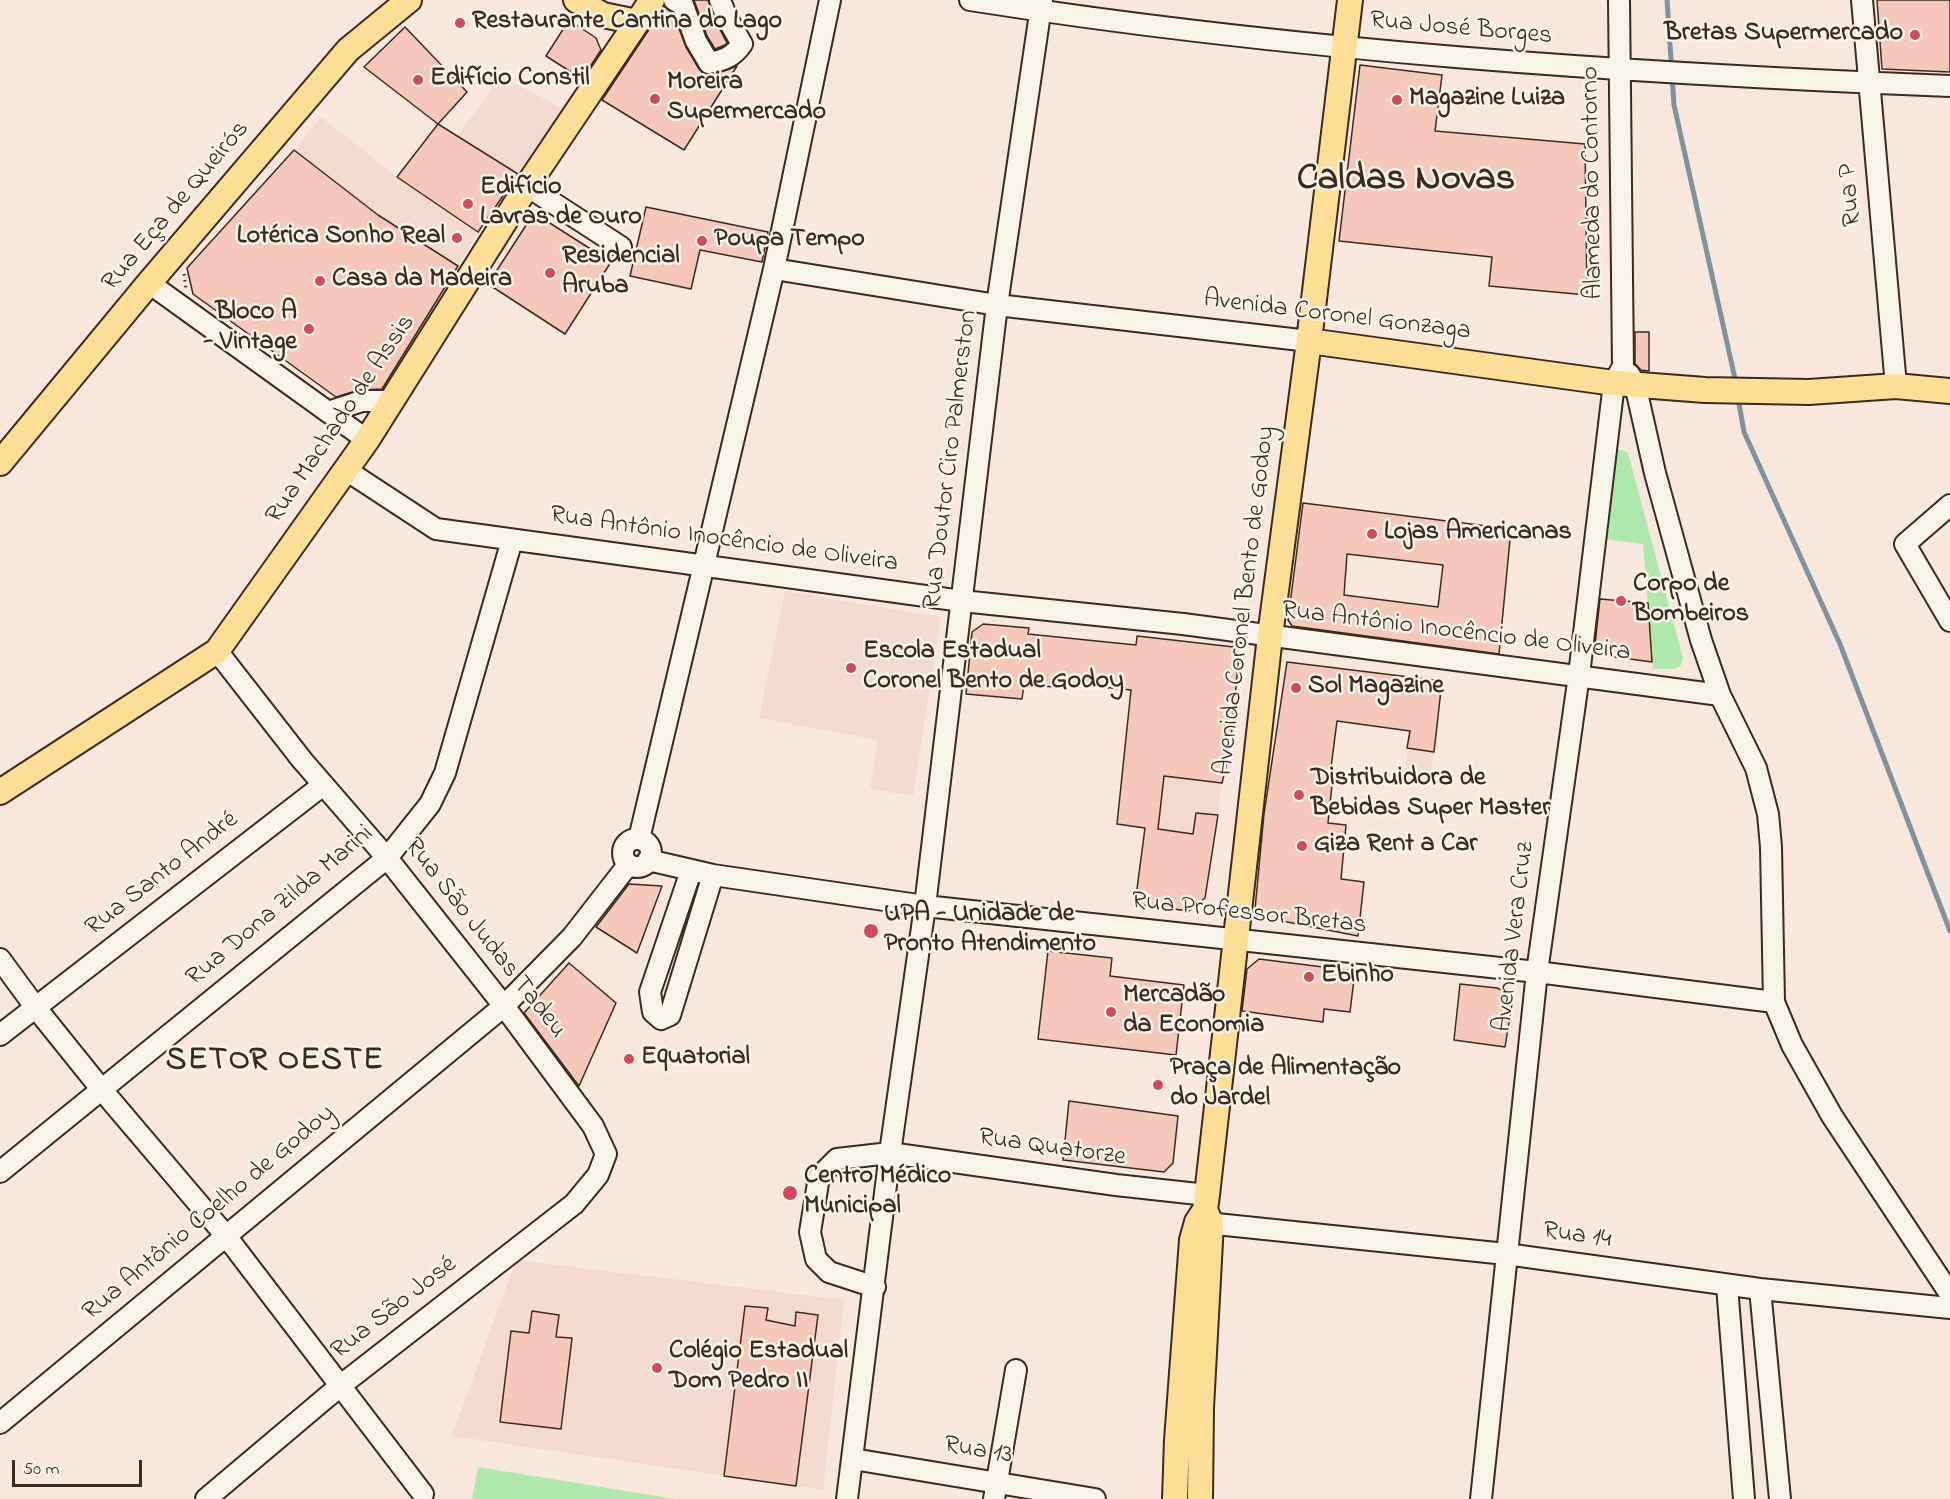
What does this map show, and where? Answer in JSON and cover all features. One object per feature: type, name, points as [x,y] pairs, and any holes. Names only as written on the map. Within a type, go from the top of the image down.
[{"type":"main road","points":[[576,0],[603,15],[637,22]]},
{"type":"main road","name":"Rua Machado de Assis","points":[[0,792],[218,651],[367,440],[527,186],[652,0]]},
{"type":"main road","name":"Avenida Coronel Bento de Godoy","points":[[1200,1499],[1205,1213],[1270,636],[1309,341],[1350,0]]},
{"type":"main road","name":"Rua Eça de Queirós","points":[[0,463],[149,283],[348,50],[405,1]]},
{"type":"main road","name":"Avenida Coronel Gonzaga","points":[[1309,341],[1624,378],[1705,390],[1775,393],[1896,386],[1950,390]]},
{"type":"main road","name":"Avenida Coronel Bento de Godoy","points":[[1175,1499],[1177,1440],[1192,1240],[1205,1213]]},
{"type":"street","points":[[674,0],[683,5],[696,41],[709,63],[735,54],[742,44],[720,0]]},
{"type":"street","name":"Rua Antônio Coelho de Godoy","points":[[0,1423],[504,1006],[572,937],[628,865],[624,860],[624,848],[627,843],[639,839],[702,564],[774,269],[830,0]]},
{"type":"street","name":"Rua José Borges","points":[[970,0],[1041,6],[1343,48],[1620,70],[1950,86]]},
{"type":"street","name":"Alameda do Contorno","points":[[1619,0],[1624,378],[1655,473],[1695,617],[1720,695],[1756,768],[1768,814],[1771,847],[1774,1002],[1792,1045],[1832,1116],[1950,1294]]},
{"type":"street","name":"Rua P","points":[[1862,0],[1896,386]]},
{"type":"street","name":"Rua Doutor Ciro Palmerston","points":[[848,1499],[890,1153],[925,906],[997,304],[1041,6]]},
{"type":"street","points":[[527,186],[621,247]]},
{"type":"street","name":"Avenida Coronel Gonzaga","points":[[774,269],[997,304],[1309,341]]},
{"type":"street","points":[[149,283],[367,440]]},
{"type":"street","name":"Avenida Vera Cruz","points":[[1481,1499],[1537,972],[1624,378]]},
{"type":"street","points":[[328,411],[362,401],[392,401]]},
{"type":"street","name":"Rua Antônio Inocêncio de Oliveira","points":[[346,470],[436,529],[962,601],[1183,624],[1720,695]]},
{"type":"street","points":[[1950,505],[1905,544],[1950,621]]},
{"type":"street","name":"Rua Dona Zilda Marini","points":[[0,1172],[387,858],[430,804],[444,772],[512,540]]},
{"type":"street","name":"Rua São Judas Tadeu","points":[[218,651],[323,785],[387,858],[504,1006],[593,1126],[606,1154]]},
{"type":"street","name":"Rua Santo André","points":[[0,1035],[323,785]]},
{"type":"street","points":[[628,865],[640,867],[648,860],[651,853],[649,846],[639,839]]},
{"type":"street","name":"Rua Professor Bretas","points":[[648,860],[713,875],[925,906],[1537,972],[1774,1002]]},
{"type":"street","points":[[691,871],[650,992],[653,1012],[661,1019],[670,1015],[713,875]]},
{"type":"street","points":[[0,959],[102,1090],[226,1236],[423,1494]]},
{"type":"street","name":"Rua Quatorze","points":[[875,1287],[829,1272],[816,1259],[810,1232],[819,1177],[837,1159],[890,1153],[1116,1185],[1205,1213]]},
{"type":"street","name":"Rua São José","points":[[206,1499],[340,1386],[574,1204],[598,1175],[606,1154]]},
{"type":"street","name":"Rua 14","points":[[1205,1213],[1727,1286],[1950,1308]]},
{"type":"street","points":[[1727,1286],[1744,1499]]},
{"type":"street","points":[[1760,1289],[1780,1499]]},
{"type":"street","points":[[995,1491],[1016,1370]]},
{"type":"street","name":"Rua 13","points":[[853,1459],[995,1491],[1095,1499]]},
{"type":"path","points":[[183,267],[187,291]]},
{"type":"shaded area","points":[[502,76],[567,111],[519,175],[457,136]]},
{"type":"shaded area","points":[[321,117],[397,177],[478,232],[458,266],[378,215],[294,150]]},
{"type":"shaded area","name":"Escola Estadual Coronel Bento de Godoy","points":[[785,591],[941,617],[913,796],[870,789],[878,740],[759,718]]},
{"type":"shaded area","points":[[1417,677],[1442,681],[1430,782],[1404,778]]},
{"type":"shaded area","points":[[1123,770],[1222,783],[1215,837],[1117,824]]},
{"type":"shaded area","name":"Colégio Estadual Dom Pedro II","points":[[516,1260],[844,1300],[823,1490],[452,1436]]},
{"type":"green space","points":[[1616,450],[1628,453],[1683,658],[1681,665],[1675,669],[1653,669],[1643,544],[1603,539],[1612,453]]},
{"type":"green space","points":[[478,1467],[675,1499],[472,1499]]},
{"type":"building","points":[[694,0],[708,0],[727,43],[725,45],[715,49],[707,36]]},
{"type":"building","name":"Bretas Supermercado","points":[[1877,0],[1950,0],[1950,72],[1882,69]]},
{"type":"building","name":"Moreira Supermercado","points":[[664,7],[673,13],[686,47],[704,74],[717,73],[737,66],[684,150],[602,100]]},
{"type":"building","points":[[569,20],[596,38],[601,50],[582,79],[546,56]]},
{"type":"building","name":"Edifício Constil","points":[[405,27],[467,92],[438,124],[364,67]]},
{"type":"building","points":[[1360,65],[1442,75],[1435,131],[1585,144],[1587,295],[1489,286],[1492,257],[1339,241]]},
{"type":"building","name":"Edifício Lavras de Ouro","points":[[438,124],[518,174],[478,232],[397,177]]},
{"type":"building","name":"Casa da Madeira","points":[[294,150],[378,215],[458,266],[382,389],[359,390],[336,397],[193,294],[187,268]]},
{"type":"building","name":"Poupa Tempo","points":[[646,207],[768,232],[762,262],[700,250],[691,289],[630,276]]},
{"type":"building","name":"Residencial Aruba","points":[[534,213],[611,262],[565,334],[488,284]]},
{"type":"building","points":[[1635,332],[1649,332],[1649,371],[1641,370],[1635,364]]},
{"type":"building","points":[[1303,503],[1511,529],[1499,654],[1292,626],[1288,620]],"holes":[[[1347,554],[1443,565],[1438,607],[1344,595]]]},
{"type":"building","points":[[1600,599],[1648,603],[1652,662],[1594,654]]},
{"type":"building","points":[[983,624],[1029,628],[1028,634],[1136,645],[1137,636],[1234,647],[1239,655],[1230,749],[1222,783],[1164,776],[1158,829],[1193,834],[1196,813],[1218,815],[1205,898],[1189,911],[1135,904],[1145,828],[1117,824],[1131,690],[1054,682],[1053,687],[1024,684],[1022,699],[966,694],[972,632]]},
{"type":"building","points":[[1287,662],[1442,681],[1434,752],[1407,748],[1410,731],[1337,721],[1330,775],[1333,775],[1328,823],[1346,825],[1341,879],[1364,882],[1358,936],[1260,916],[1261,911],[1255,909],[1264,814]]},
{"type":"building","points":[[629,884],[662,886],[637,953],[596,927]]},
{"type":"building","name":"Mercadão da Economia","points":[[1048,951],[1112,958],[1110,976],[1184,985],[1176,1055],[1038,1039]]},
{"type":"building","points":[[1259,959],[1355,971],[1350,1012],[1324,1009],[1323,1022],[1242,1011],[1247,969]]},
{"type":"building","points":[[569,963],[616,1003],[579,1086],[524,1013]]},
{"type":"building","points":[[1460,984],[1497,988],[1506,992],[1512,1004],[1505,1047],[1454,1040]]},
{"type":"building","points":[[1069,1101],[1178,1116],[1173,1163],[1164,1172],[1063,1160]]},
{"type":"building","points":[[745,1306],[768,1308],[766,1320],[795,1326],[796,1312],[818,1315],[796,1486],[724,1476]]},
{"type":"building","points":[[532,1311],[559,1315],[556,1337],[572,1338],[561,1429],[500,1422],[511,1331],[529,1333]]},
{"type":"waterway","points":[[1667,0],[1674,105],[1736,383]]},
{"type":"waterway","points":[[1738,398],[1744,432],[1840,644],[1950,931]]},
{"type":"place","name":"Restaurante Cantina do Lago","points":[[460,23]]},
{"type":"place","name":"Bretas Supermercado","points":[[1915,35]]},
{"type":"place","name":"Edifício Constil","points":[[418,80]]},
{"type":"place","name":"Moreira Supermercado","points":[[655,99]]},
{"type":"place","name":"Magazine Luiza","points":[[1397,100]]},
{"type":"place","name":"Edifício Lavras de Ouro","points":[[468,204]]},
{"type":"place","name":"Lotérica Sonho Real","points":[[457,238]]},
{"type":"place","name":"Poupa Tempo","points":[[702,241]]},
{"type":"place","name":"Residencial Aruba","points":[[550,273]]},
{"type":"place","name":"Casa da Madeira","points":[[320,281]]},
{"type":"place","name":"Bloco A - Vintage","points":[[309,329]]},
{"type":"place","name":"Lojas Americanas","points":[[1372,534]]},
{"type":"place","name":"Corpo de Bombeiros","points":[[1621,601]]},
{"type":"place","name":"Escola Estadual Coronel Bento de Godoy","points":[[851,668]]},
{"type":"place","name":"Sol Magazine","points":[[1296,688]]},
{"type":"place","name":"Distribuidora de Bebidas Super Master","points":[[1299,795]]},
{"type":"place","name":"Giza Rent a Car","points":[[1302,846]]},
{"type":"place","name":"UPA - Unidade de Pronto Atendimento","points":[[871,931]]},
{"type":"place","name":"Ebinho","points":[[1309,977]]},
{"type":"place","name":"Mercadão da Economia","points":[[1111,1012]]},
{"type":"place","name":"Equatorial","points":[[629,1059]]},
{"type":"place","name":"Praça de Alimentação do Jardel","points":[[1158,1085]]},
{"type":"place","name":"Centro Médico Municipal","points":[[790,1193]]},
{"type":"place","name":"Colégio Estadual Dom Pedro II","points":[[657,1368]]},
{"type":"district","name":"Caldas Novas","points":[[1406,182]]},
{"type":"district","name":"SETOR OESTE","points":[[275,1063]]}]
